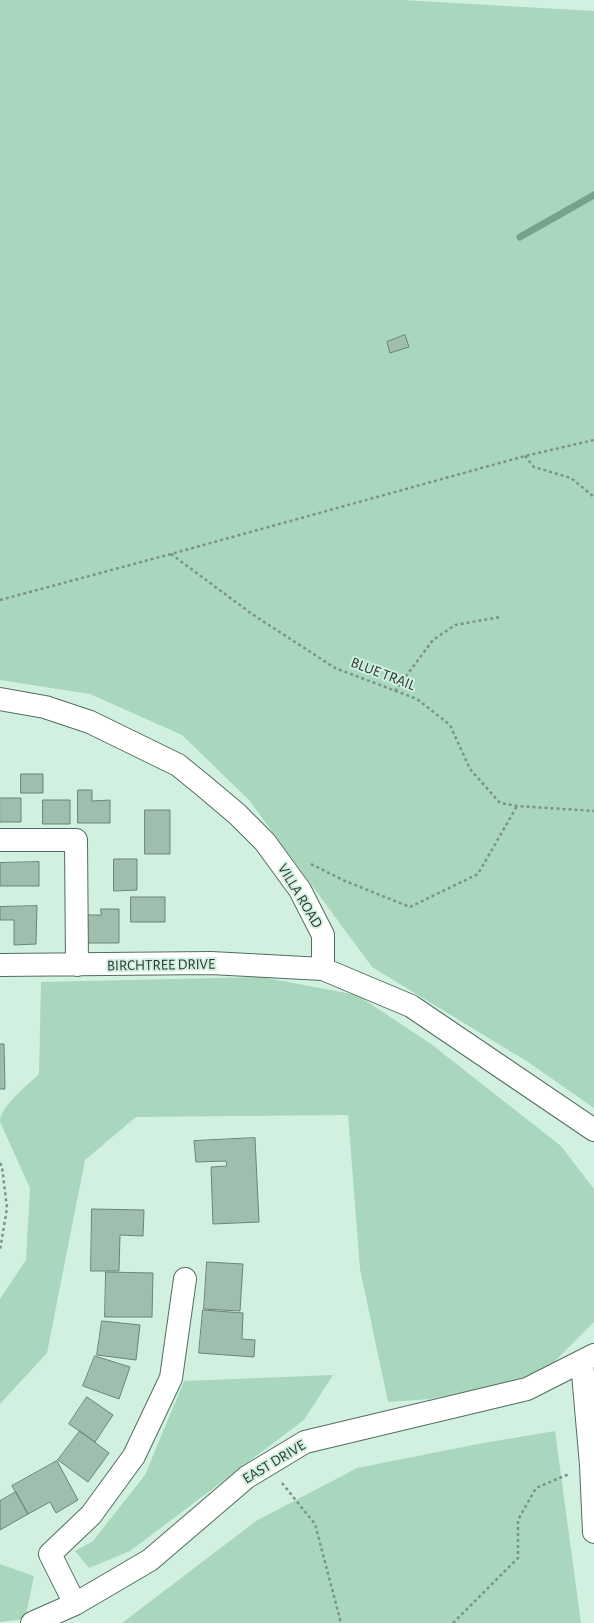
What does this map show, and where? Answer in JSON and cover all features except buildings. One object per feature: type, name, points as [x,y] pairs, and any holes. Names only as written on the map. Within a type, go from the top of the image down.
[{"type":"street","name":"VILLA ROAD","points":[[0,699],[45,707],[90,722],[178,765],[237,814],[265,842],[300,890],[323,935],[322,969]]},
{"type":"street","points":[[0,840],[76,840],[77,966]]},
{"type":"street","name":"BIRCHTREE DRIVE","points":[[0,965],[77,966],[211,964],[322,969]]},
{"type":"street","points":[[322,969],[411,1006],[594,1130]]},
{"type":"street","points":[[75,1604],[50,1554],[91,1515],[134,1456],[171,1378],[185,1279]]},
{"type":"street","points":[[588,1359],[594,1532]]},
{"type":"street","name":"EAST DRIVE","points":[[32,1623],[75,1604],[150,1560],[247,1477],[305,1442],[527,1388],[588,1359]]},
{"type":"path","points":[[0,600],[525,456],[594,440]]},
{"type":"path","points":[[525,456],[534,467],[571,478],[594,497]]},
{"type":"path","name":"BLUE TRAIL","points":[[171,554],[252,614],[335,668],[417,699],[450,725],[470,769],[500,802],[517,806],[594,811]]},
{"type":"path","points":[[395,691],[433,640],[454,625],[500,617]]},
{"type":"path","points":[[305,862],[345,881],[410,907],[478,874],[517,806]]},
{"type":"path","points":[[0,1164],[2,1167],[7,1208],[0,1250]]},
{"type":"path","points":[[267,1465],[315,1524],[341,1623]]},
{"type":"path","points":[[453,1623],[518,1558],[518,1520],[536,1488],[591,1465]]},
{"type":"green space","points":[[0,0],[402,0],[594,11],[594,1108],[528,1062],[372,967],[249,800],[182,735],[90,694],[0,680]]},
{"type":"green space","points":[[261,977],[357,995],[431,1044],[561,1146],[594,1189],[594,1322],[545,1371],[496,1385],[430,1399],[388,1402],[360,1269],[348,1115],[136,1117],[85,1160],[47,1353],[0,1404],[0,1299],[26,1260],[30,1188],[0,1122],[1,1116],[9,1103],[39,1074],[41,982]]},
{"type":"green space","points":[[333,1375],[304,1420],[130,1551],[89,1568],[75,1551],[93,1541],[145,1475],[184,1381]]},
{"type":"green space","points":[[555,1431],[581,1623],[122,1623],[256,1521],[357,1468],[478,1444]]},
{"type":"green space","points":[[0,1564],[34,1576],[25,1619],[0,1622]]},
{"type":"waterway","points":[[520,237],[594,195]]}]
